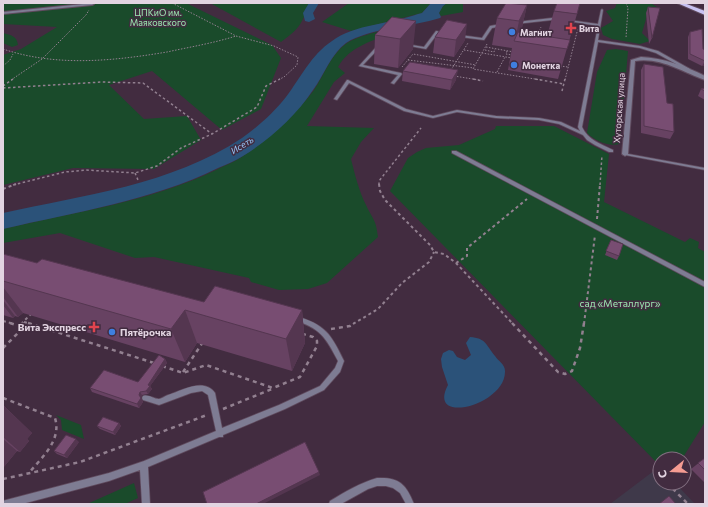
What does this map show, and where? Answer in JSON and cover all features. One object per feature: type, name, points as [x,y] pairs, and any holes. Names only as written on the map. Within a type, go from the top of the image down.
[{"type":"main road","points":[[680,3],[705,13]]},
{"type":"main road","points":[[694,3],[705,6]]},
{"type":"street","points":[[3,12],[92,4]]},
{"type":"street","name":"Хуторская улица","points":[[625,154],[631,63],[633,60],[639,58],[650,59],[688,69]]},
{"type":"street","points":[[688,69],[705,78]]},
{"type":"lane","points":[[582,134],[580,127],[602,10]]},
{"type":"lane","points":[[511,24],[552,18],[599,25]]},
{"type":"lane","points":[[458,35],[483,40],[490,27],[504,25]]},
{"type":"lane","points":[[398,43],[425,48],[437,32],[451,34]]},
{"type":"lane","points":[[596,40],[640,47],[657,52],[688,69]]},
{"type":"lane","points":[[385,43],[381,44],[360,66],[400,74],[393,83]]},
{"type":"lane","points":[[336,99],[348,81],[405,110],[433,117],[457,111],[496,118],[539,119],[560,123],[611,151]]},
{"type":"lane","points":[[454,152],[705,285]]},
{"type":"lane","points":[[625,154],[705,169]]},
{"type":"lane","points":[[6,504],[109,477],[144,465],[220,434],[322,388],[338,370],[341,361],[323,330],[310,321],[287,316]]},
{"type":"lane","points":[[146,398],[159,402],[191,390],[203,388],[211,393],[220,434]]},
{"type":"lane","points":[[144,465],[146,504]]},
{"type":"lane","points":[[333,504],[373,482],[391,482],[403,491],[410,504]]},
{"type":"path","points":[[3,189],[23,182],[65,172],[86,170],[135,173],[157,166],[181,148],[212,134],[257,107],[266,86],[284,77],[297,65],[298,57],[274,46],[236,36],[172,3]]},
{"type":"path","points":[[3,87],[42,58],[86,15],[92,4]]},
{"type":"path","points":[[536,39],[544,20]]},
{"type":"path","points":[[562,91],[580,22]]},
{"type":"path","points":[[518,30],[538,33]]},
{"type":"path","points":[[523,37],[526,31]]},
{"type":"path","points":[[3,49],[12,54],[71,61],[131,58],[219,42],[236,36]]},
{"type":"path","points":[[472,38],[448,75],[483,81]]},
{"type":"path","points":[[474,68],[488,42]]},
{"type":"path","points":[[570,44],[574,45]]},
{"type":"path","points":[[486,47],[516,52],[515,55]]},
{"type":"path","points":[[484,50],[494,52],[495,49]]},
{"type":"path","points":[[464,50],[514,58],[515,55]]},
{"type":"path","points":[[507,51],[506,54],[515,55]]},
{"type":"path","points":[[3,66],[10,60],[12,54]]},
{"type":"path","points":[[398,73],[413,54],[476,65]]},
{"type":"path","points":[[427,56],[430,67]]},
{"type":"path","points":[[498,72],[505,56]]},
{"type":"path","points":[[408,60],[474,68],[564,84]]},
{"type":"path","points":[[556,65],[568,67]]},
{"type":"path","points":[[3,87],[102,82],[143,83],[212,134]]},
{"type":"path","points":[[421,128],[379,181],[380,191],[385,200],[430,245],[434,252],[444,254],[456,263],[558,372],[564,375],[570,373],[574,368],[582,339],[596,226],[602,154],[611,151]]},
{"type":"path","points":[[135,173],[138,180]]},
{"type":"path","points":[[456,263],[460,262],[467,256],[467,248],[478,237],[533,194]]},
{"type":"path","points":[[323,330],[350,326],[378,310],[402,283],[429,262],[434,252]]},
{"type":"path","points":[[19,326],[34,311]]},
{"type":"path","points":[[3,320],[24,327],[3,348]]},
{"type":"path","points":[[24,322],[183,373],[206,365],[274,388]]},
{"type":"path","points":[[3,479],[80,462],[215,412],[300,377],[317,346],[317,340],[313,337],[299,333]]},
{"type":"path","points":[[183,373],[204,342]]},
{"type":"path","points":[[3,398],[55,418],[59,425],[58,432],[54,440],[28,474]]},
{"type":"path","points":[[674,491],[688,504]]},
{"type":"shaded area","points":[[652,472],[652,491],[683,491],[695,504],[610,504]]},
{"type":"green space","name":"ЦПКиО им. Маяковского","points":[[3,3],[186,3],[272,45],[281,58],[261,109],[222,130],[152,71],[109,85],[144,119],[187,116],[201,140],[154,169],[73,168],[3,185],[3,55],[21,49],[57,27],[3,24]]},
{"type":"green space","points":[[210,3],[312,3],[307,9],[299,26],[281,42]]},
{"type":"green space","points":[[349,3],[431,3],[422,13],[351,31],[322,22]]},
{"type":"green space","points":[[447,3],[463,3],[463,12],[441,16],[439,13],[443,6]]},
{"type":"green space","points":[[617,3],[651,3],[661,10],[648,12],[642,33],[650,41],[640,44],[612,39],[603,35],[601,28],[613,21],[606,11],[615,8]]},
{"type":"green space","points":[[387,29],[395,34],[371,41],[355,49],[343,60],[338,67],[345,73],[334,82],[307,126],[374,128],[361,142],[351,159],[361,194],[375,223],[378,237],[327,283],[308,289],[279,290],[251,282],[249,278],[154,257],[135,258],[60,233],[3,243],[3,229],[138,198],[191,181],[237,160],[272,134],[299,108],[314,90],[332,59],[341,48],[356,38]]},
{"type":"green space","points":[[3,33],[11,35],[15,38],[18,45],[12,47],[3,43]]},
{"type":"green space","points":[[616,49],[628,51],[620,144],[611,145],[594,139],[587,133],[597,72],[607,50]]},
{"type":"green space","name":"сад «Металлург»","points":[[496,126],[554,126],[609,154],[604,202],[685,242],[690,238],[699,242],[698,248],[705,252],[705,422],[687,451],[652,451],[652,458],[390,191],[408,158],[417,152],[426,148],[459,145],[495,129]]},
{"type":"green space","points":[[56,415],[81,425],[84,439],[62,430],[61,420]]},
{"type":"green space","points":[[134,483],[138,498],[125,504],[87,504]]},
{"type":"water","name":"Исеть","points":[[431,3],[447,3],[443,6],[439,13],[440,18],[367,34],[346,43],[336,53],[317,84],[299,109],[263,143],[237,159],[192,179],[140,197],[3,229],[3,213],[95,194],[157,178],[215,154],[242,138],[266,119],[286,97],[312,60],[332,41],[351,31],[422,13]]},
{"type":"water","points":[[470,337],[483,341],[496,358],[503,364],[505,371],[502,383],[493,393],[482,401],[469,406],[457,408],[448,405],[444,398],[448,385],[441,359],[443,353],[449,350],[453,351],[457,357],[465,360],[471,355],[466,343]]},
{"type":"building","points":[[506,3],[527,5],[519,21],[497,18]]},
{"type":"building","points":[[557,3],[580,3],[577,14],[554,11]]},
{"type":"building","points":[[648,7],[660,8],[652,38]]},
{"type":"building","points":[[392,17],[416,21],[400,39],[375,35]]},
{"type":"building","points":[[447,20],[467,24],[456,40],[435,37]]},
{"type":"building","points":[[702,29],[705,61],[690,54],[690,32]]},
{"type":"building","points":[[518,32],[570,40],[567,49],[514,41]]},
{"type":"building","points":[[410,62],[458,70],[452,80],[403,71]]},
{"type":"building","points":[[644,64],[663,67],[667,103],[673,104],[674,132],[644,126]]},
{"type":"building","points":[[611,240],[623,244],[619,256],[606,251]]},
{"type":"building","points":[[3,254],[37,263],[42,259],[204,302],[215,286],[302,310],[286,339],[185,310],[171,329],[3,281]]},
{"type":"building","points":[[159,355],[165,359],[148,385],[150,386],[146,391],[140,392],[139,395],[141,398],[137,404],[90,388],[104,370],[138,382]]},
{"type":"building","points":[[103,417],[119,423],[113,432],[97,426]]},
{"type":"building","points":[[66,435],[76,439],[64,455],[54,451]]},
{"type":"building","points":[[305,442],[319,472],[256,504],[207,504],[203,492]]},
{"type":"building","points":[[705,458],[705,470],[698,463]]},
{"type":"building","points":[[669,496],[676,504],[659,504]]},
{"type":"waterway","points":[[309,19],[308,13],[314,3]]},
{"type":"place","name":"Вита","points":[[571,28]]},
{"type":"place","name":"Магнит","points":[[512,32]]},
{"type":"place","name":"Монетка","points":[[514,65]]},
{"type":"place","name":"Вита Экспресс","points":[[94,327]]},
{"type":"place","name":"Пятёрочка","points":[[112,332]]}]
